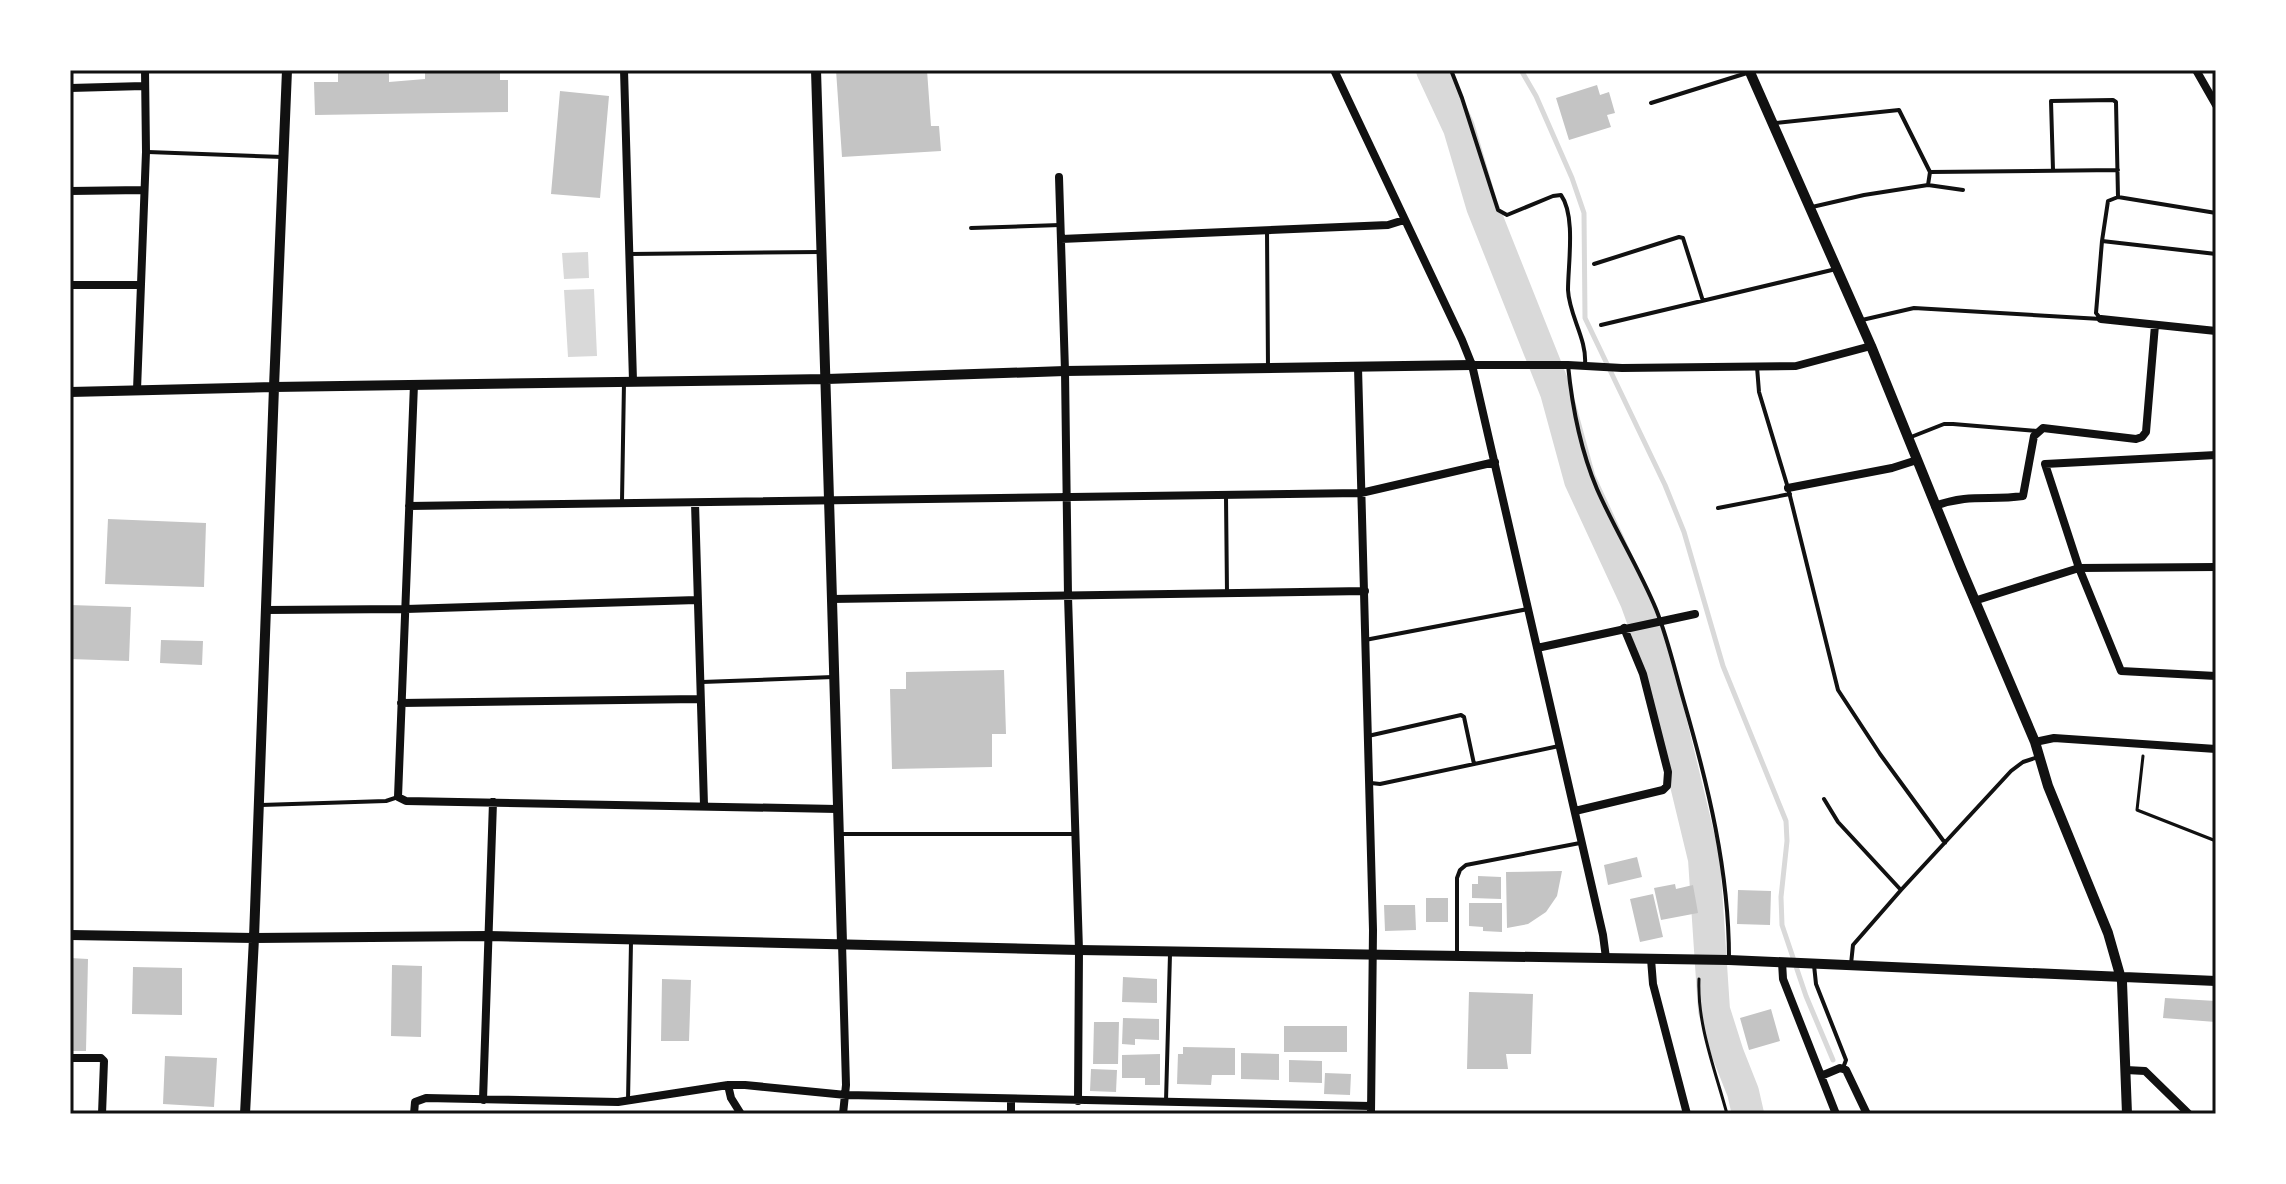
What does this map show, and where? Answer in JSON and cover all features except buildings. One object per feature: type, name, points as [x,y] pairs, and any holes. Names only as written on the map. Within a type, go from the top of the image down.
[{"type":"street","points":[[137,390],[146,152],[145,70]]},
{"type":"street","points":[[245,1114],[287,70]]},
{"type":"street","points":[[624,70],[630,254],[628,381]]},
{"type":"street","points":[[816,70],[846,1095],[843,1114]]},
{"type":"street","points":[[1334,70],[1472,365],[1606,958]]},
{"type":"street","points":[[2196,70],[2216,105]]},
{"type":"street","points":[[1749,71],[1871,346],[1974,601],[2035,742],[2048,786],[2108,933],[2121,976],[2127,1114]]},
{"type":"street","points":[[70,88],[144,86]]},
{"type":"street","points":[[1059,177],[1079,950],[1078,1101]]},
{"type":"street","points":[[70,191],[144,190]]},
{"type":"street","points":[[1061,239],[1388,225],[1404,220]]},
{"type":"street","points":[[70,285],[141,285]]},
{"type":"street","points":[[2101,319],[2216,331]]},
{"type":"street","points":[[1935,506],[1971,497],[2023,496],[2034,436],[2037,431],[2048,427],[2136,439],[2142,437],[2146,432],[2155,325]]},
{"type":"street","points":[[70,392],[827,379],[1065,371],[1472,365],[1757,367],[1796,366],[1871,346]]},
{"type":"street","points":[[414,1114],[415,1102],[420,1099],[628,1101],[728,1085],[846,1095],[1371,1110],[1373,954],[1358,367]]},
{"type":"street","points":[[414,384],[398,797],[406,801],[837,809]]},
{"type":"street","points":[[2216,455],[2045,464],[2079,568],[2121,671],[2216,676]]},
{"type":"street","points":[[1789,491],[1917,460]]},
{"type":"street","points":[[409,506],[1361,493],[1495,462]]},
{"type":"street","points":[[695,503],[704,805]]},
{"type":"street","points":[[1974,601],[2079,568],[2216,567]]},
{"type":"street","points":[[831,599],[1365,591]]},
{"type":"street","points":[[266,610],[697,600]]},
{"type":"street","points":[[1537,648],[1695,614]]},
{"type":"street","points":[[1575,811],[1663,790],[1667,786],[1668,772],[1643,674],[1624,628]]},
{"type":"street","points":[[401,703],[700,699]]},
{"type":"street","points":[[2035,742],[2054,738],[2216,749]]},
{"type":"street","points":[[483,1100],[493,802]]},
{"type":"street","points":[[70,935],[254,938],[488,936],[1079,950],[1729,960],[2216,981]]},
{"type":"street","points":[[1651,959],[1653,984],[1687,1114]]},
{"type":"street","points":[[1782,962],[1783,979],[1836,1114]]},
{"type":"street","points":[[70,1058],[101,1058],[104,1061],[102,1114]]},
{"type":"street","points":[[1821,1076],[1843,1068],[1867,1114]]},
{"type":"street","points":[[2126,1070],[2140,1070],[2152,1077],[2189,1114]]},
{"type":"street","points":[[728,1085],[731,1098],[741,1114]]},
{"type":"street","points":[[1011,1099],[1011,1114]]},
{"type":"lane","points":[[1451,70],[1498,210],[1507,215],[1553,196],[1561,195],[1564,198],[1569,217],[1569,301],[1585,354],[1584,366]]},
{"type":"lane","points":[[1651,103],[1749,71]]},
{"type":"lane","points":[[2053,170],[2051,101],[2113,100],[2116,102],[2118,197]]},
{"type":"lane","points":[[1772,123],[1899,110],[1930,172],[1928,185]]},
{"type":"lane","points":[[146,152],[284,157]]},
{"type":"lane","points":[[1930,172],[2118,170]]},
{"type":"lane","points":[[1810,207],[1928,185],[1963,190]]},
{"type":"lane","points":[[2101,319],[2096,313],[2108,201],[2118,197],[2216,213]]},
{"type":"lane","points":[[971,228],[1060,225]]},
{"type":"lane","points":[[1267,230],[1268,369]]},
{"type":"lane","points":[[1594,264],[1683,238],[1703,301]]},
{"type":"lane","points":[[2102,241],[2216,254]]},
{"type":"lane","points":[[630,254],[822,252]]},
{"type":"lane","points":[[1601,325],[1838,269]]},
{"type":"lane","points":[[1860,320],[1914,308],[2101,319]]},
{"type":"lane","points":[[1568,365],[1578,427],[1596,487],[1660,621],[1689,718],[1714,817],[1723,870],[1729,960]]},
{"type":"lane","points":[[1757,367],[1759,392],[1789,491],[1838,690],[1945,843]]},
{"type":"lane","points":[[622,503],[628,381]]},
{"type":"lane","points":[[1908,438],[1944,424],[2037,431]]},
{"type":"lane","points":[[1718,508],[1789,491]]},
{"type":"lane","points":[[1226,495],[1227,594]]},
{"type":"lane","points":[[1365,640],[1528,609]]},
{"type":"lane","points":[[700,682],[834,677]]},
{"type":"lane","points":[[1368,736],[1461,715],[1474,764]]},
{"type":"lane","points":[[1369,783],[1380,784],[1559,746]]},
{"type":"lane","points":[[1851,964],[1853,945],[1901,890],[2011,771],[2023,762],[2040,756]]},
{"type":"lane","points":[[258,805],[386,801],[398,797]]},
{"type":"lane","points":[[1824,799],[1838,822],[1901,890]]},
{"type":"lane","points":[[838,834],[1076,834]]},
{"type":"lane","points":[[1457,955],[1457,878],[1460,870],[1466,865],[1581,843]]},
{"type":"lane","points":[[628,1101],[631,939]]},
{"type":"lane","points":[[1166,1102],[1170,951]]},
{"type":"lane","points":[[1814,962],[1816,984],[1846,1060],[1843,1068]]},
{"type":"path","points":[[2143,744],[2137,810],[2216,841]]},
{"type":"path","points":[[1699,979],[1704,1034],[1727,1114]]},
{"type":"shaded area","points":[[588,252],[589,278],[564,279],[562,253]]},
{"type":"shaded area","points":[[594,289],[597,356],[568,357],[564,290]]},
{"type":"waterway","points":[[1432,70],[1459,128],[1482,206],[1556,392],[1580,480],[1636,601],[1653,648],[1704,859],[1714,1010],[1748,1114]]},
{"type":"waterway","points":[[1521,70],[1536,96],[1584,213],[1585,318],[1665,485],[1684,532],[1723,666],[1786,821],[1782,925],[1806,996],[1833,1060]]}]
